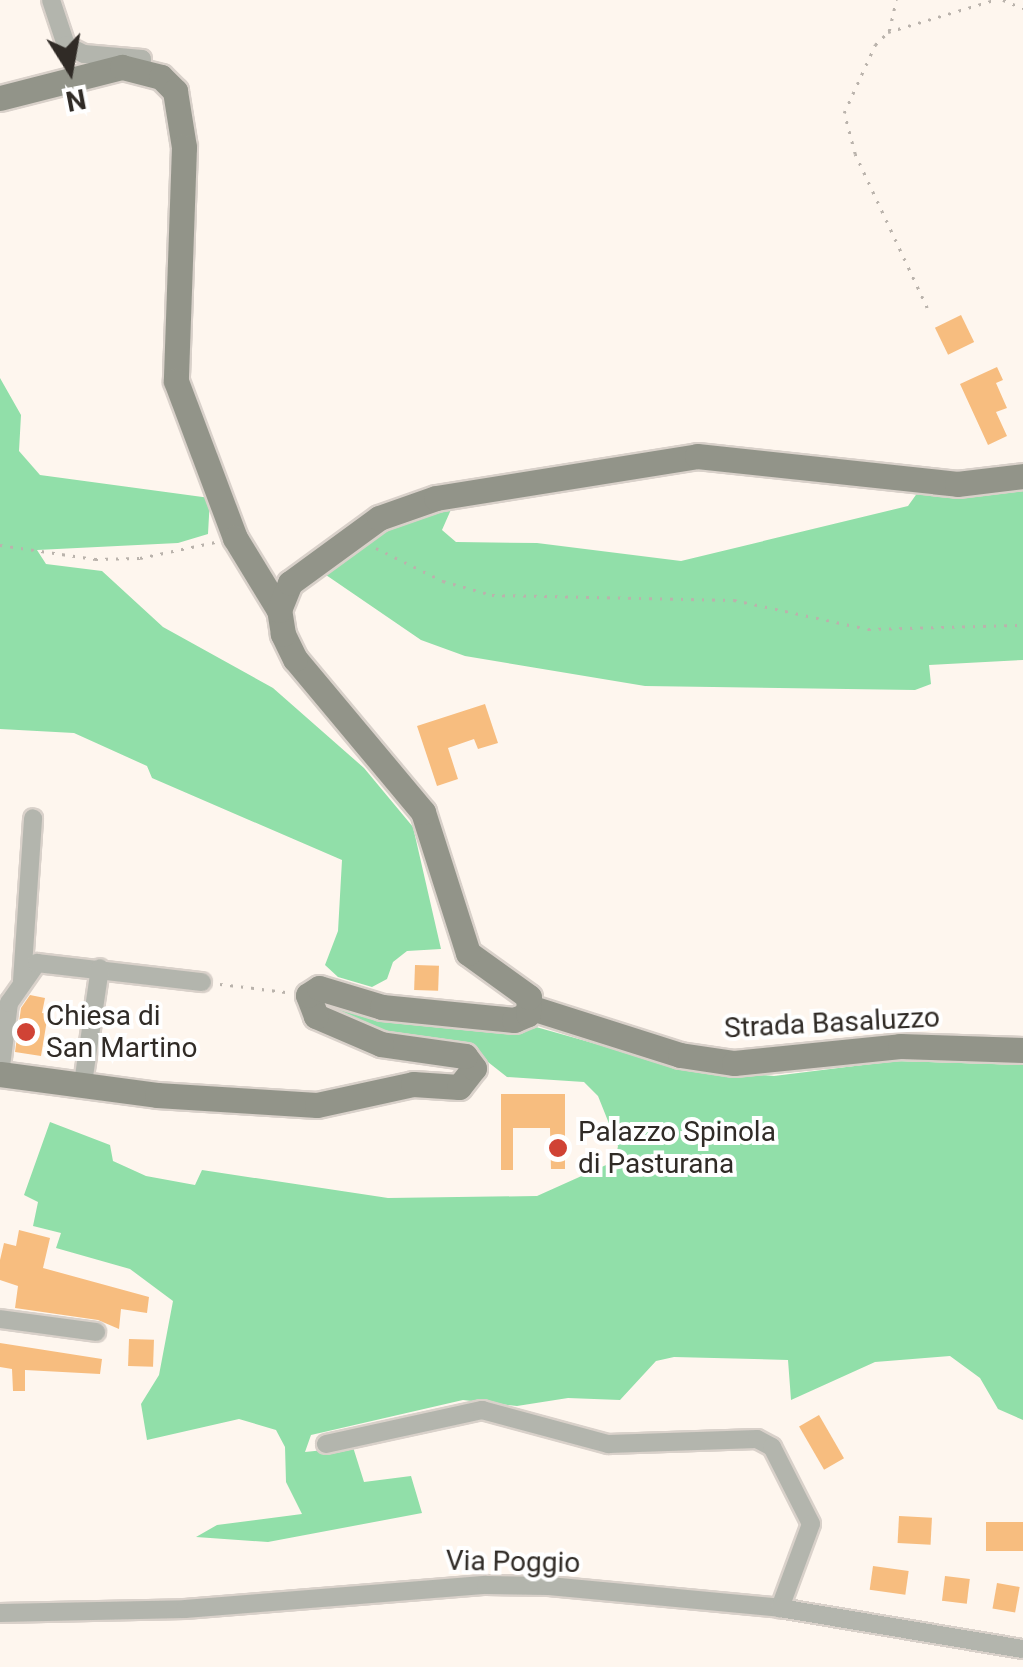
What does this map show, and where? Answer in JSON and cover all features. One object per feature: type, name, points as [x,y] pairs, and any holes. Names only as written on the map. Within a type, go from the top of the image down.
[{"type":"main road","points":[[0,98],[78,74],[142,69],[175,91],[182,113],[176,381],[236,538],[279,610],[295,659],[423,812],[468,953],[529,997],[532,1008],[514,1020],[382,1007],[329,987],[308,995],[316,1016],[364,1038],[465,1056],[472,1078],[459,1087],[413,1084],[301,1105],[0,1074]]},
{"type":"main road","points":[[279,610],[301,569],[379,518],[436,498],[652,459],[738,458],[957,484],[1023,476]]},
{"type":"main road","name":"Strada Basaluzzo","points":[[532,1008],[680,1055],[734,1063],[900,1046],[1023,1050]]},
{"type":"street","points":[[50,0],[66,45],[84,54],[142,59],[142,69]]},
{"type":"street","points":[[22,980],[33,818]]},
{"type":"street","points":[[0,1074],[8,1003],[22,980],[44,960],[202,982]]},
{"type":"street","points":[[83,1083],[100,968]]},
{"type":"street","points":[[0,1319],[96,1332]]},
{"type":"street","points":[[326,1444],[482,1410],[608,1444],[757,1439],[772,1447],[811,1524],[780,1608]]},
{"type":"street","name":"Via Poggio","points":[[0,1613],[185,1609],[486,1584],[780,1608],[1023,1649]]},
{"type":"path","points":[[896,0],[888,32],[875,46],[844,113],[845,129],[926,308]]},
{"type":"path","points":[[888,32],[994,0]]},
{"type":"path","points":[[1002,0],[1023,8]]},
{"type":"path","points":[[352,536],[442,581],[492,594],[734,600],[868,629],[1023,625]]},
{"type":"path","points":[[0,545],[95,559],[140,558],[236,538]]},
{"type":"path","points":[[202,982],[308,995]]},
{"type":"green space","points":[[0,378],[21,415],[19,451],[40,475],[210,498],[208,534],[178,543],[37,550],[46,564],[102,571],[163,627],[273,688],[364,768],[413,827],[441,949],[407,951],[393,962],[387,979],[372,987],[338,977],[325,965],[338,931],[342,860],[152,778],[147,766],[74,733],[0,729]]},
{"type":"green space","points":[[1023,484],[1023,660],[929,665],[931,684],[915,690],[645,686],[465,656],[421,640],[326,575],[330,562],[389,525],[453,505],[442,530],[456,542],[537,543],[681,561],[908,506],[918,492]]},
{"type":"green space","points":[[321,998],[426,1022],[536,1027],[685,1069],[774,1076],[895,1061],[1023,1065],[1023,1420],[998,1409],[980,1378],[950,1356],[875,1362],[791,1400],[788,1360],[674,1357],[656,1361],[620,1400],[568,1398],[517,1406],[463,1400],[311,1435],[305,1452],[353,1447],[364,1482],[411,1476],[422,1513],[268,1542],[196,1537],[217,1525],[302,1514],[286,1482],[285,1447],[276,1430],[239,1419],[147,1440],[141,1404],[159,1375],[173,1301],[130,1269],[56,1248],[61,1233],[33,1226],[38,1202],[24,1195],[50,1122],[110,1145],[113,1161],[146,1176],[195,1185],[202,1170],[388,1198],[537,1196],[615,1161],[618,1146],[598,1096],[584,1082],[507,1077],[474,1051],[387,1034],[323,1012]]},
{"type":"building","points":[[961,315],[974,342],[948,355],[935,328]]},
{"type":"building","points":[[997,367],[1003,380],[996,383],[1007,408],[996,412],[1007,436],[988,445],[960,384]]},
{"type":"building","points":[[485,704],[498,743],[478,749],[474,739],[448,748],[458,779],[437,786],[417,726]]},
{"type":"building","points":[[415,965],[439,966],[438,991],[414,990]]},
{"type":"building","name":"Chiesa di San Martino","points":[[30,995],[45,998],[42,1013],[48,1014],[41,1056],[15,1052],[21,1008]]},
{"type":"building","name":"Palazzo Spinola di Pasturana","points":[[501,1094],[565,1094],[565,1169],[551,1169],[550,1128],[513,1128],[513,1170],[501,1170]]},
{"type":"building","points":[[19,1230],[50,1238],[43,1268],[149,1297],[147,1313],[121,1309],[119,1329],[98,1320],[15,1308],[18,1286],[0,1280],[0,1260],[4,1243],[16,1246]]},
{"type":"building","points":[[129,1339],[154,1340],[153,1367],[128,1366]]},
{"type":"building","points":[[0,1343],[102,1359],[100,1374],[25,1370],[25,1391],[13,1391],[12,1369],[0,1367]]},
{"type":"building","points":[[819,1415],[844,1458],[824,1470],[799,1426]]},
{"type":"building","points":[[899,1516],[932,1518],[931,1545],[898,1543]]},
{"type":"building","points":[[986,1522],[1023,1522],[1023,1551],[986,1551]]},
{"type":"building","points":[[873,1566],[909,1571],[905,1595],[870,1590]]},
{"type":"building","points":[[945,1576],[970,1579],[967,1604],[942,1601]]},
{"type":"building","points":[[997,1583],[1020,1587],[1015,1613],[992,1609]]},
{"type":"place","name":"Chiesa di San Martino","points":[[26,1032]]},
{"type":"place","name":"Palazzo Spinola di Pasturana","points":[[558,1148]]}]
